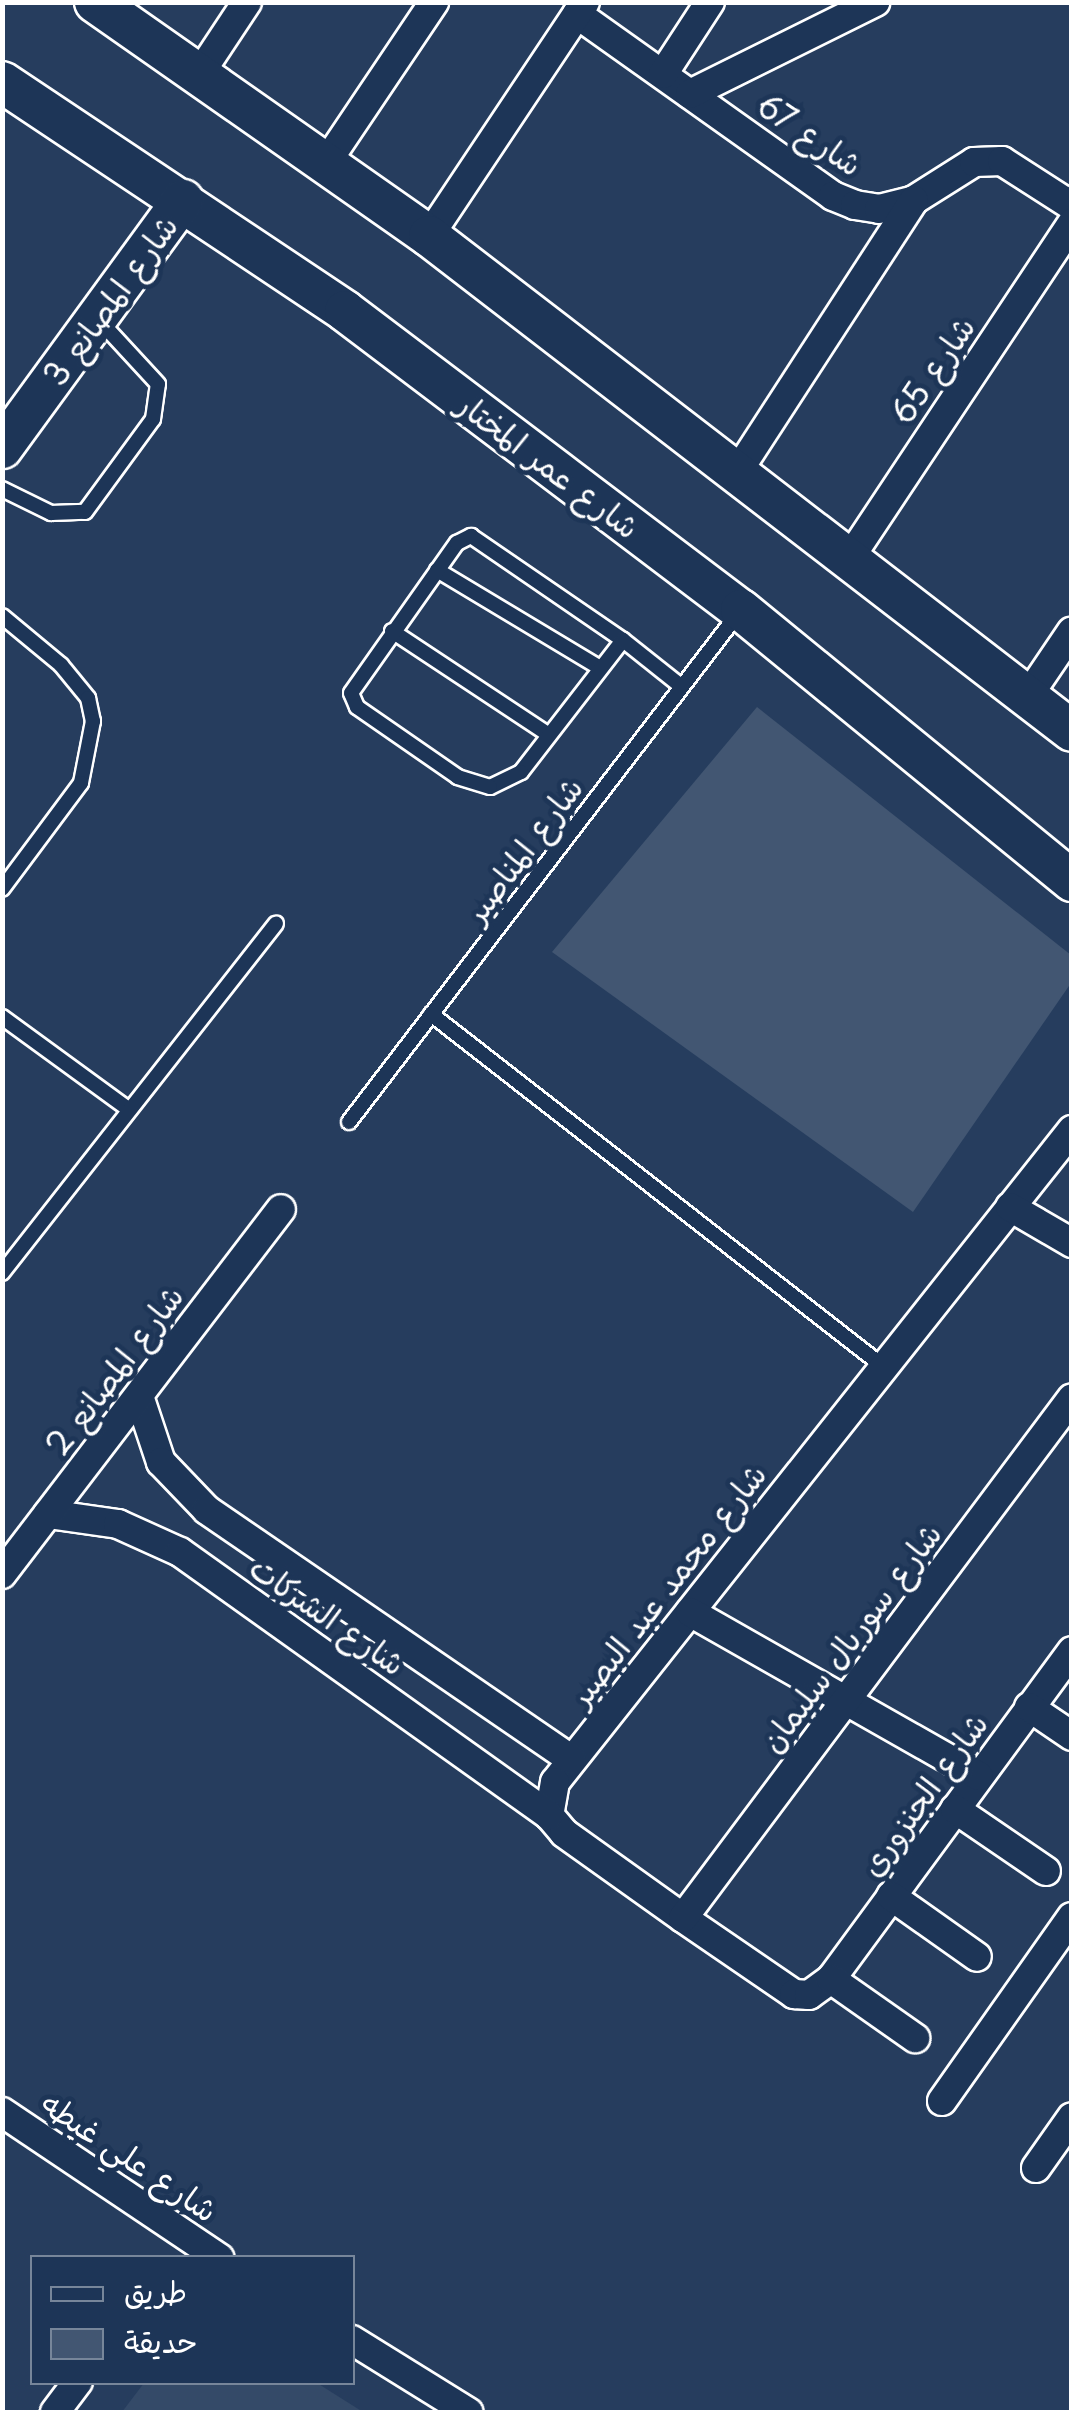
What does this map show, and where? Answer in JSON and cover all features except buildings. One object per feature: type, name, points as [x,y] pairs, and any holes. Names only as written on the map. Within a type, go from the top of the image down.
[{"type":"main road","points":[[95,2],[429,236],[851,556],[1072,730]]},
{"type":"main road","name":"شارع عمر المختار","points":[[2,82],[345,312],[741,610],[1072,881]]},
{"type":"main road","name":"شارع المصانع 3","points":[[2,448],[183,200]]},
{"type":"street","points":[[200,73],[247,2]]},
{"type":"street","points":[[326,162],[434,2]]},
{"type":"street","points":[[664,74],[710,2]]},
{"type":"street","points":[[690,94],[875,2]]},
{"type":"street","points":[[429,236],[581,8]]},
{"type":"street","name":"شارع 67","points":[[581,8],[690,94],[833,196],[879,209],[914,200],[974,162],[1002,161],[1072,206]]},
{"type":"street","points":[[738,471],[914,200]]},
{"type":"street","name":"شارع 65","points":[[851,556],[1072,223]]},
{"type":"street","points":[[1028,696],[1072,631]]},
{"type":"street","name":"شارع محمد عبد البصير","points":[[549,1815],[548,1798],[572,1760],[1072,1130]]},
{"type":"street","points":[[1010,1208],[1072,1244]]},
{"type":"street","name":"شارع المصانع 2","points":[[2,1574],[282,1209]]},
{"type":"street","name":"شارع الشركات","points":[[139,1396],[161,1462],[207,1510],[572,1760]]},
{"type":"street","name":"شارع سوريال سليمان","points":[[684,1918],[1072,1398]]},
{"type":"street","name":"شارع الشركات","points":[[48,1514],[118,1524],[180,1552],[549,1815]]},
{"type":"street","points":[[690,1612],[848,1698],[979,1776]]},
{"type":"street","name":"شارع الجنزوري","points":[[831,1978],[1072,1650]]},
{"type":"street","points":[[1030,1707],[1072,1736]]},
{"type":"street","points":[[954,1810],[1046,1871]]},
{"type":"street","points":[[549,1815],[564,1834],[794,1994],[809,1996],[831,1978],[915,2038]]},
{"type":"street","points":[[891,1896],[976,1957]]},
{"type":"street","points":[[942,2101],[1072,1918]]},
{"type":"street","name":"شارع علي غيطه","points":[[2,2112],[181,2248],[208,2255]]},
{"type":"street","points":[[1036,2168],[1072,2117]]},
{"type":"street","points":[[355,2342],[468,2412]]},
{"type":"street","points":[[55,2412],[76,2385]]},
{"type":"lane","points":[[2,489],[51,514],[85,512],[152,419],[158,384],[97,318]]},
{"type":"lane","points":[[623,640],[507,782],[473,785],[352,700],[352,685],[463,538],[479,538],[623,640],[682,687]]},
{"type":"lane","points":[[437,570],[600,668]]},
{"type":"lane","name":"شارع المناصير","points":[[348,1122],[741,610]]},
{"type":"lane","points":[[2,616],[61,665],[88,698],[93,720],[81,783],[2,889]]},
{"type":"lane","points":[[392,631],[549,735]]},
{"type":"lane","points":[[2,1273],[276,924]]},
{"type":"lane","points":[[431,1014],[884,1367]]},
{"type":"lane","points":[[2,1018],[128,1109]]},
{"type":"shaded area","points":[[142,2385],[320,2385],[363,2412],[122,2412]]},
{"type":"green space","points":[[757,707],[1071,955],[1071,983],[913,1212],[552,952]]}]
